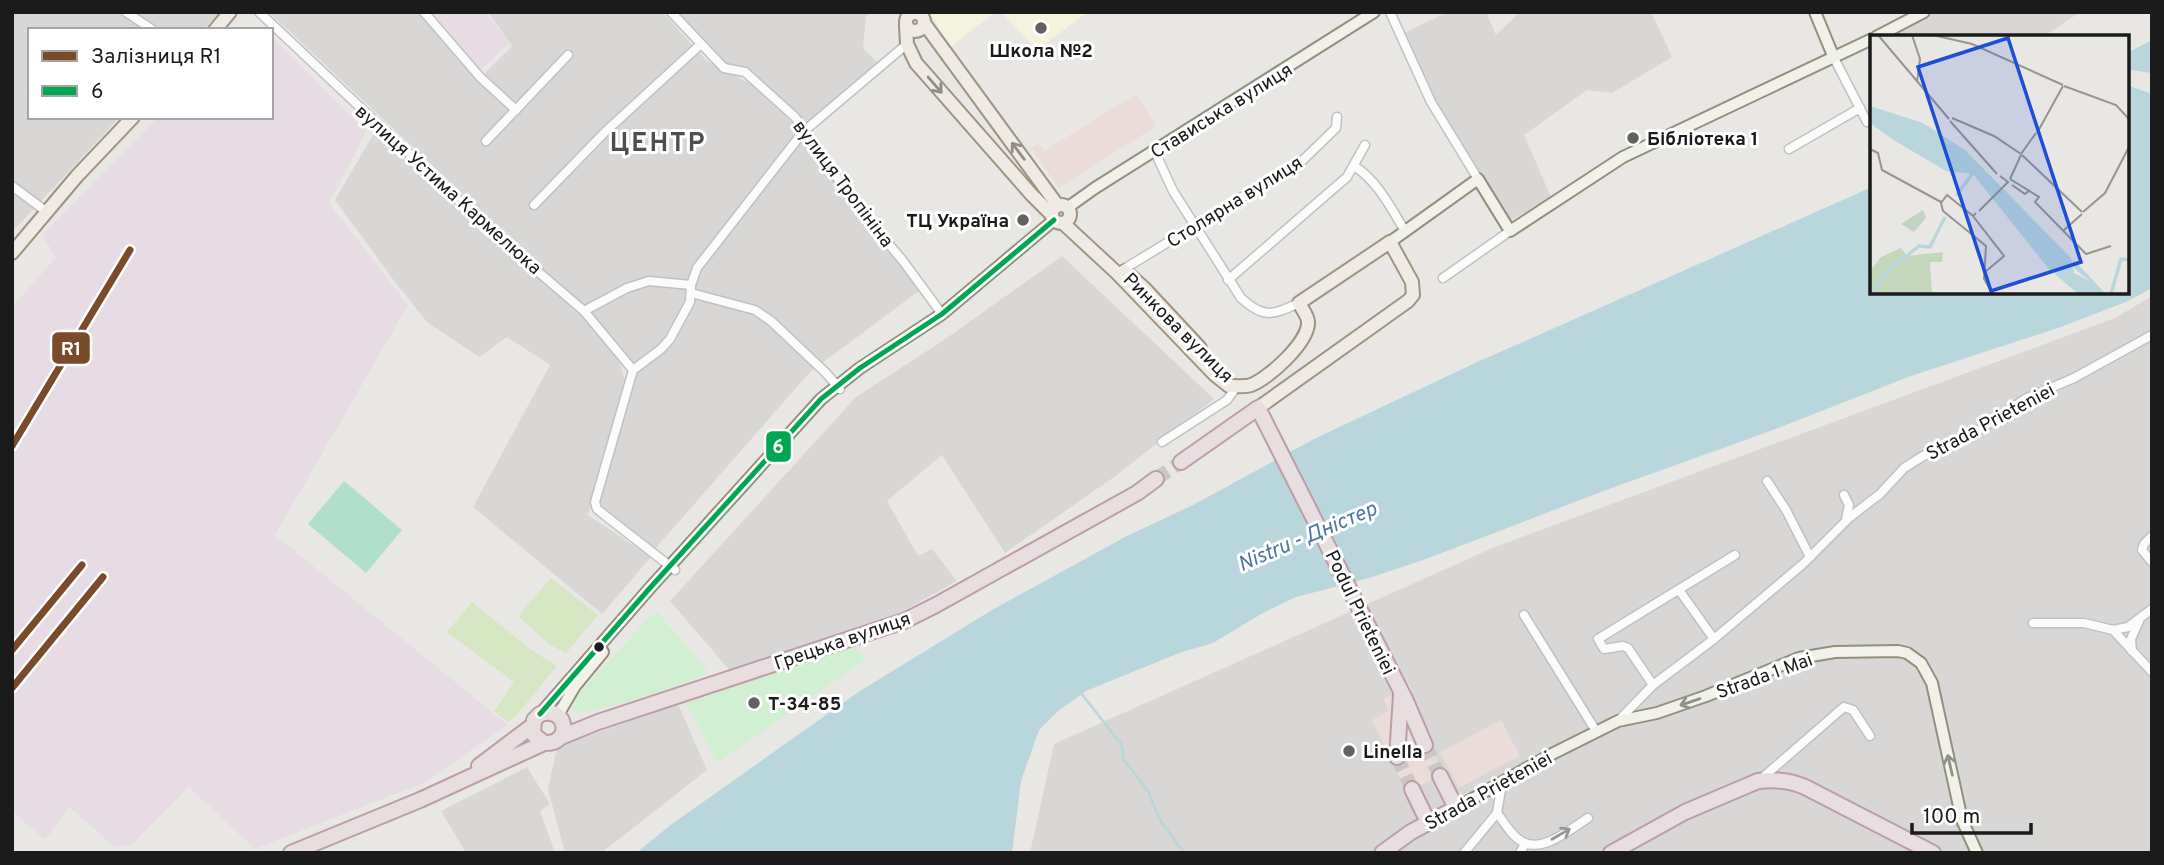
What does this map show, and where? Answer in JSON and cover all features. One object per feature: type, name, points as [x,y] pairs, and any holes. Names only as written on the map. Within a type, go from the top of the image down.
[{"type":"highway","name":"Podul Prieteniei","points":[[1258,408],[1425,745]]},
{"type":"highway","points":[[1181,462],[1258,408]]},
{"type":"highway","name":"Грецька вулиця","points":[[561,737],[598,722],[904,621],[1136,493],[1156,479]]},
{"type":"highway","points":[[1397,757],[1401,694]]},
{"type":"highway","points":[[291,853],[420,800],[544,743],[550,743],[561,737],[564,728],[559,716],[546,712],[458,781]]},
{"type":"highway","name":"Грецька вулиця","points":[[559,716],[598,722]]},
{"type":"highway","points":[[536,720],[533,734],[544,743]]},
{"type":"highway","points":[[1440,776],[1456,808]]},
{"type":"highway","points":[[1611,853],[1685,812],[1758,781],[1782,780],[1795,783],[1933,853]]},
{"type":"highway","points":[[1412,789],[1428,822]]},
{"type":"highway","name":"Strada Prieteniei","points":[[1382,853],[1428,822],[1456,808]]},
{"type":"main road","points":[[217,28],[230,12]]},
{"type":"main road","name":"Стависька вулиця","points":[[536,720],[811,410],[838,387],[942,314],[1095,188],[1374,12]]},
{"type":"main road","points":[[1815,12],[1835,58]]},
{"type":"main road","points":[[1881,35],[1924,12]]},
{"type":"main road","name":"Ринкова вулиця","points":[[1060,216],[921,15],[909,18],[907,44],[916,63],[1031,194],[1060,216],[1120,271],[1215,375],[1229,386],[1237,386]]},
{"type":"main road","points":[[1237,386],[1250,385],[1270,373],[1300,344],[1307,331],[1308,320],[1299,303],[1478,180],[1510,231],[1623,157],[1870,40]]},
{"type":"main road","points":[[12,253],[131,119]]},
{"type":"main road","name":"Стависька вулиця","points":[[838,387],[944,318],[1060,216]]},
{"type":"main road","points":[[1258,408],[1413,295],[1412,282],[1390,242]]},
{"type":"main road","name":"Стависька вулиця","points":[[559,716],[575,686],[673,568]]},
{"type":"main road","name":"Strada 1 Mai","points":[[1618,721],[1657,713],[1800,658],[1856,651],[1907,653],[1921,663],[1932,683],[1962,820],[1977,853]]},
{"type":"main road","name":"Strada Prieteniei","points":[[1456,808],[1618,721]]},
{"type":"street","points":[[126,12],[150,28]]},
{"type":"street","name":"вулиця Устима Кармелюка","points":[[259,12],[501,240],[584,311],[633,370]]},
{"type":"street","points":[[424,12],[480,77],[516,110]]},
{"type":"street","name":"вулиця Тропініна","points":[[671,12],[724,68],[745,72],[795,117],[853,201],[903,261],[942,314]]},
{"type":"street","points":[[1390,12],[1431,102],[1478,180]]},
{"type":"street","points":[[534,205],[605,132],[701,44]]},
{"type":"street","points":[[673,568],[597,509],[595,502],[633,370],[670,339],[690,302],[697,268],[803,132],[907,44]]},
{"type":"street","points":[[486,141],[568,55]]},
{"type":"street","points":[[1835,58],[1867,121]]},
{"type":"street","points":[[1789,149],[1860,108]]},
{"type":"street","name":"Столярна вулиця","points":[[1120,271],[1303,160],[1336,128],[1337,117]]},
{"type":"street","points":[[1228,280],[1347,177],[1365,145]]},
{"type":"street","points":[[1154,152],[1173,191],[1241,298],[1255,311],[1269,313],[1280,312],[1299,303]]},
{"type":"street","points":[[1354,166],[1363,172],[1389,204],[1405,231]]},
{"type":"street","points":[[12,186],[47,212]]},
{"type":"street","points":[[1443,278],[1510,231]]},
{"type":"street","points":[[584,311],[627,288],[649,281],[691,289],[755,310],[771,321],[838,387]]},
{"type":"street","name":"Strada Prieteniei","points":[[1618,721],[1653,685],[1714,639],[1810,557],[1880,494],[1904,467],[1981,429],[2025,398],[2074,378],[2152,335]]},
{"type":"street","points":[[1162,442],[1227,400],[1237,386]]},
{"type":"street","points":[[1767,481],[1786,510],[1810,557]]},
{"type":"street","points":[[1843,525],[1850,510],[1844,495]]},
{"type":"street","points":[[2152,536],[2142,550],[2152,562]]},
{"type":"street","points":[[1800,542],[1811,545],[1829,539]]},
{"type":"street","points":[[1653,685],[1628,648],[1623,646],[1604,649],[1598,639],[1735,555]]},
{"type":"street","points":[[1679,590],[1714,639]]},
{"type":"street","points":[[2033,623],[2084,623],[2113,630],[2128,627],[2152,609]]},
{"type":"street","points":[[1524,615],[1596,731]]},
{"type":"street","points":[[2132,651],[2132,634],[2140,620]]},
{"type":"street","points":[[2113,630],[2152,672]]},
{"type":"street","points":[[1758,781],[1844,707],[1853,710],[1870,736]]},
{"type":"street","points":[[1464,853],[1497,813],[1502,783]]},
{"type":"street","points":[[1497,813],[1514,835],[1525,844],[1542,844],[1588,818]]},
{"type":"street","points":[[1520,853],[1525,844]]},
{"type":"shaded area","points":[[12,12],[220,12],[205,28],[28,28],[28,119],[118,119],[12,232]]},
{"type":"shaded area","points":[[269,12],[419,12],[477,81],[512,46],[490,15],[492,12],[662,12],[706,60],[756,87],[796,127],[821,167],[889,248],[919,291],[810,372],[655,549],[600,505],[599,492],[637,377],[633,363],[583,307]]},
{"type":"shaded area","points":[[432,12],[489,12],[487,14],[509,44],[480,70]]},
{"type":"shaded area","points":[[674,12],[871,12],[866,16],[863,48],[878,63],[805,127],[746,69],[725,65]]},
{"type":"shaded area","name":"Школа №2","points":[[929,12],[995,12],[951,47]]},
{"type":"shaded area","name":"Школа №2","points":[[1001,12],[1084,12],[1085,14],[1037,50]]},
{"type":"shaded area","points":[[1448,12],[1486,12],[1496,35],[1520,12],[1651,12],[1672,57],[1612,93],[1587,90],[1524,135],[1551,197],[1511,220],[1442,118],[1404,33]]},
{"type":"shaded area","points":[[1937,12],[2080,12],[2046,35],[1899,35],[1897,32]]},
{"type":"shaded area","points":[[273,38],[366,132],[329,203],[408,305],[275,535],[508,725],[423,783],[255,849],[189,787],[132,845],[115,847],[69,807],[45,840],[12,811],[12,307],[56,257],[42,235],[156,119],[273,119]]},
{"type":"shaded area","points":[[1136,94],[1156,126],[1059,188],[1031,148],[1038,143],[1044,151]]},
{"type":"shaded area","points":[[374,133],[583,316],[620,363],[626,384],[588,515],[651,557],[602,614],[473,507],[550,365],[507,337],[479,357],[427,322],[395,282],[335,200]]},
{"type":"shaded area","points":[[1062,256],[1214,399],[1114,477],[1005,553],[942,455],[887,501],[918,556],[932,549],[957,581],[892,617],[731,672],[670,601],[856,397],[944,340]]},
{"type":"shaded area","points":[[2152,296],[2152,853],[1030,853],[1054,744],[1495,547],[2115,318]]},
{"type":"shaded area","points":[[1408,683],[1413,691],[1406,695],[1451,788],[1441,793],[1433,779],[1418,786],[1414,808],[1372,720],[1389,710],[1383,699],[1407,691],[1404,686]]},
{"type":"shaded area","points":[[678,704],[707,770],[601,853],[565,853],[548,789],[557,747]]},
{"type":"shaded area","points":[[1501,720],[1520,756],[1459,788],[1440,752]]},
{"type":"shaded area","points":[[527,767],[550,804],[540,811],[555,853],[466,853],[441,811]]},
{"type":"green space","points":[[344,481],[402,530],[366,573],[308,524]]},
{"type":"green space","points":[[551,578],[598,615],[566,653],[550,645],[518,616]]},
{"type":"green space","points":[[472,602],[530,649],[557,666],[508,722],[494,711],[514,682],[447,632]]},
{"type":"green space","points":[[657,612],[705,667],[707,673],[643,697],[576,713],[572,709],[576,697]]},
{"type":"green space","points":[[852,645],[866,659],[717,763],[686,703]]},
{"type":"water","points":[[2152,40],[2152,73],[2130,70],[2129,52]]},
{"type":"water","name":"Nistru - Дністер","points":[[2129,86],[2152,94],[2152,288],[2128,301],[2061,327],[1911,376],[1426,559],[1369,578],[1296,597],[1213,643],[1179,653],[1086,691],[1058,711],[1039,730],[1021,781],[1012,853],[636,853],[672,824],[860,691],[992,610],[1314,439],[1473,364],[1870,188],[1870,294],[2129,294]]},
{"type":"waterway","points":[[1081,693],[1121,744],[1124,760],[1148,791],[1160,820],[1184,853]]},
{"type":"tunnel","points":[[1156,479],[1181,462]]},
{"type":"tunnel","points":[[1425,745],[1440,776]]},
{"type":"tunnel","points":[[1397,757],[1412,789]]},
{"type":"rail line","name":"R1","points":[[12,446],[130,250]]},
{"type":"rail line","name":"R1","points":[[12,650],[82,565]]},
{"type":"rail line","name":"R1","points":[[12,688],[103,577]]},
{"type":"transit line","name":"6","points":[[540,714],[821,399],[860,368],[942,314],[1054,220]]},
{"type":"place","name":"Школа №2","points":[[1041,28]]},
{"type":"place","name":"Бібліотека 1","points":[[1633,138]]},
{"type":"place","name":"ТЦ Україна","points":[[1023,220]]},
{"type":"place","name":"Т-34-85","points":[[754,703]]},
{"type":"place","name":"Linella","points":[[1349,751]]},
{"type":"district","name":"ЦЕНТР","points":[[658,142]]}]
